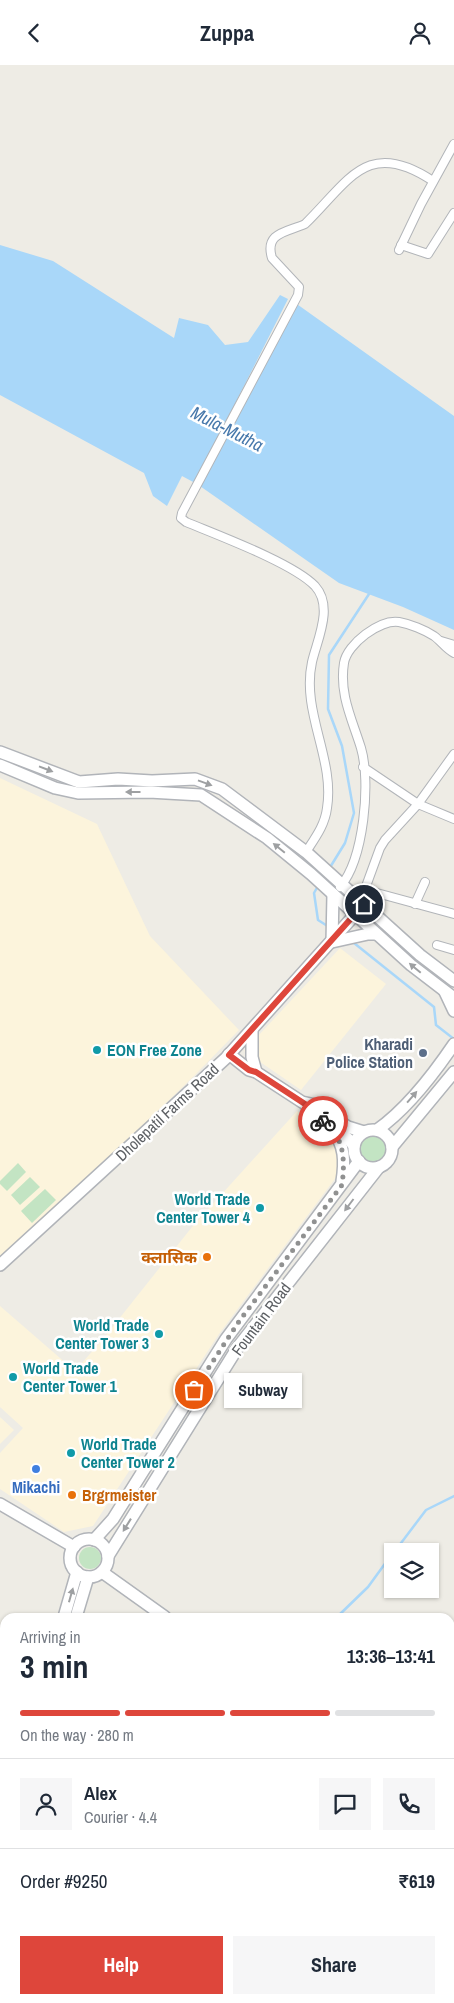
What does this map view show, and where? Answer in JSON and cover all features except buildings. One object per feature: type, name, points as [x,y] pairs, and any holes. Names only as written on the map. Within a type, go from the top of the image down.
[{"type":"street","points":[[454,144],[400,247],[428,254],[454,213]]},
{"type":"street","points":[[306,852],[319,832],[327,808],[324,764],[309,696],[312,663],[322,629],[323,617],[318,590],[314,585],[290,569],[186,522],[181,518],[296,300],[299,287],[272,258],[270,246],[276,236],[285,229],[305,224],[349,177],[365,167],[380,161],[418,171],[433,181]]},
{"type":"street","points":[[376,934],[368,933],[332,942],[330,891],[360,845],[363,828],[363,767],[361,748],[346,707],[344,664],[346,655],[360,641],[381,625],[390,622],[400,622],[421,629],[454,653]]},
{"type":"street","points":[[439,641],[454,645]]},
{"type":"street","points":[[0,752],[79,782],[118,779],[152,781],[195,779],[229,793],[306,852],[420,955],[454,981]]},
{"type":"street","points":[[355,895],[365,889],[380,848],[418,804],[454,753]]},
{"type":"street","points":[[0,765],[55,788],[78,793],[149,792],[201,795],[267,838],[314,876],[411,965],[450,995],[454,1011]]},
{"type":"street","points":[[363,767],[418,804],[454,819]]},
{"type":"street","points":[[314,876],[322,867]]},
{"type":"street","points":[[415,904],[425,882]]},
{"type":"street","points":[[365,889],[454,914]]},
{"type":"street","name":"Dholepatil Farms Road","points":[[0,1265],[232,1052],[364,904]]},
{"type":"street","points":[[436,945],[454,950]]},
{"type":"street","points":[[252,1030],[255,1068],[305,1104],[313,1114],[344,1135],[354,1146]]},
{"type":"street","points":[[305,1104],[315,1105],[348,1127],[364,1132],[377,1130],[394,1117],[453,1046]]},
{"type":"street","points":[[232,1052],[249,1070],[255,1068]]},
{"type":"street","name":"Fountain Road","points":[[102,1572],[107,1565],[108,1556],[238,1347],[379,1167],[388,1161],[392,1147],[454,1072]]},
{"type":"street","points":[[328,1125],[336,1134],[343,1151],[345,1168],[342,1185]]},
{"type":"street","points":[[377,1130],[388,1138],[392,1147]]},
{"type":"street","points":[[364,1132],[357,1138],[354,1154],[358,1161],[368,1167],[379,1167]]},
{"type":"street","name":"Fountain Road","points":[[74,1547],[84,1540],[94,1540],[114,1519],[226,1339],[358,1161]]},
{"type":"street","points":[[0,1504],[74,1547],[70,1559],[77,1572],[88,1577],[102,1572],[159,1613]]},
{"type":"street","points":[[94,1540],[102,1544],[108,1556]]},
{"type":"street","points":[[65,1613],[77,1572]]},
{"type":"street","points":[[77,1613],[88,1577]]},
{"type":"shaded area","name":"EON Free Zone","points":[[0,778],[97,824],[150,936],[239,1030],[102,1165],[0,1257]]},
{"type":"shaded area","points":[[340,948],[386,984],[301,1090],[244,1051]]},
{"type":"shaded area","points":[[297,1111],[334,1139],[339,1156],[337,1176],[219,1334],[93,1526],[64,1532],[0,1489],[0,1453],[23,1428],[0,1407],[0,1306],[75,1371],[103,1339],[192,1227]]},
{"type":"shaded area","points":[[0,1417],[14,1430],[0,1444]]},
{"type":"green space","points":[[373,1136],[382,1140],[386,1149],[382,1158],[373,1162],[364,1158],[360,1149],[364,1140]]},
{"type":"green space","points":[[18,1163],[26,1172],[7,1191],[0,1184],[0,1181]]},
{"type":"green space","points":[[30,1177],[40,1187],[20,1205],[11,1195]]},
{"type":"green space","points":[[45,1189],[56,1200],[32,1223],[21,1211]]},
{"type":"green space","points":[[90,1547],[98,1550],[101,1558],[98,1566],[90,1569],[82,1566],[79,1558],[82,1550]]},
{"type":"water","points":[[0,245],[53,261],[174,338],[179,318],[208,325],[225,345],[248,342],[280,295],[288,299],[195,483],[182,476],[167,506],[153,496],[144,473],[0,395]]},
{"type":"water","name":"Mula-Mutha","points":[[294,302],[454,416],[454,630],[403,607],[339,583],[197,484]]},
{"type":"waterway","points":[[329,869],[345,843],[354,813],[342,746],[328,709],[329,655],[371,591]]},
{"type":"waterway","points":[[318,886],[314,893],[318,920],[329,927]]},
{"type":"waterway","points":[[354,943],[434,1007],[436,1025],[454,1039]]},
{"type":"waterway","points":[[401,1543],[426,1510],[454,1496]]},
{"type":"waterway","points":[[341,1613],[368,1587],[384,1565]]},
{"type":"way so far","points":[[194,1390],[226,1339],[342,1185],[345,1168],[343,1151],[336,1134],[323,1121]]},
{"type":"place","name":"EON Free Zone","points":[[97,1050]]},
{"type":"place","name":"Kharadi Police Station","points":[[423,1053]]},
{"type":"place","name":"World Trade Center Tower 4","points":[[260,1208]]},
{"type":"place","name":"क्लासिक","points":[[207,1257]]},
{"type":"place","name":"World Trade Center Tower 3","points":[[159,1334]]},
{"type":"place","name":"World Trade Center Tower 1","points":[[13,1377]]},
{"type":"place","name":"Subway","points":[[194,1390]]},
{"type":"place","name":"World Trade Center Tower 2","points":[[71,1453]]},
{"type":"place","name":"Mikachi","points":[[36,1469]]},
{"type":"place","name":"Brgrmeister","points":[[72,1495]]},
{"type":"route","points":[[323,1121],[313,1114],[305,1104],[256,1072],[249,1070],[229,1055],[364,904]]}]
